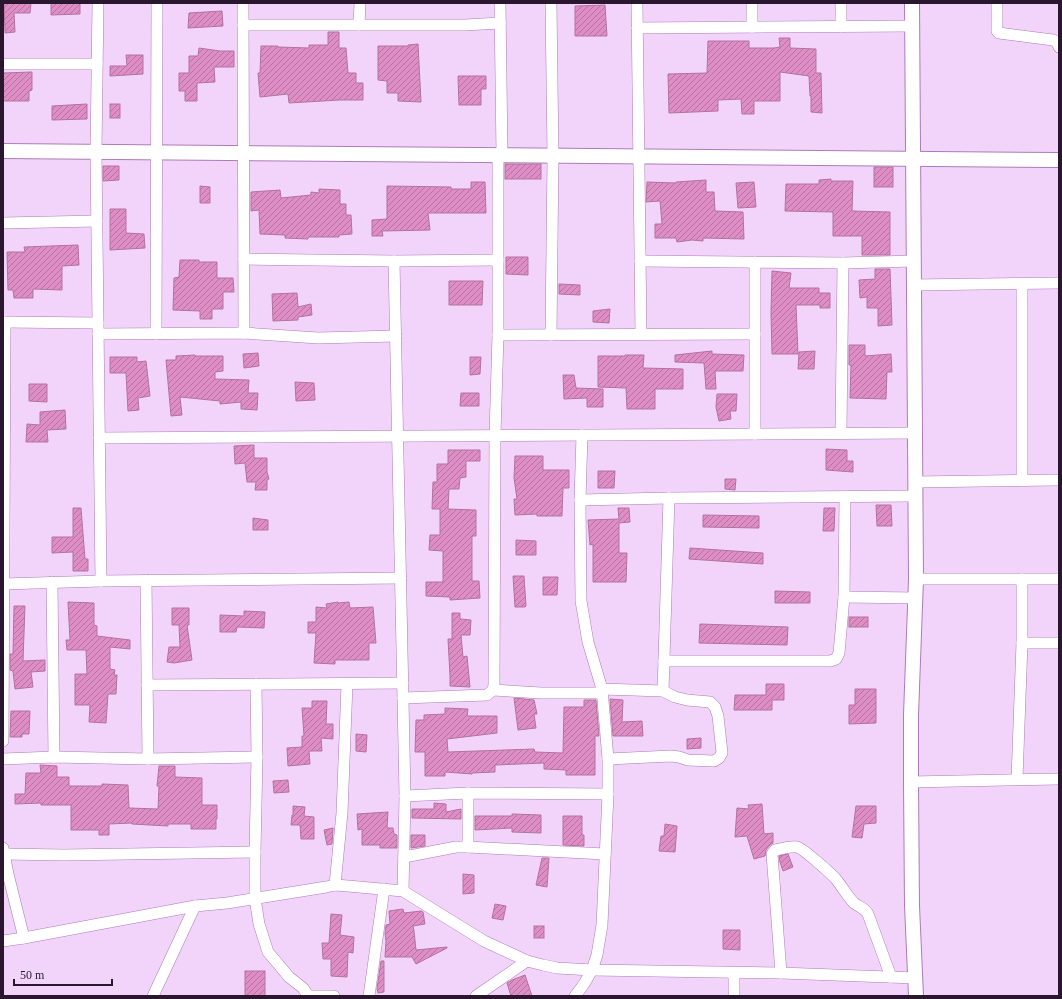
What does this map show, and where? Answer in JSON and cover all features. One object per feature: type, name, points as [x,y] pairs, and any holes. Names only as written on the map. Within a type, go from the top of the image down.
[{"type":"street","points":[[98,3],[96,152],[101,581]]},
{"type":"street","points":[[156,334],[157,3]]},
{"type":"street","points":[[243,3],[244,334]]},
{"type":"street","points":[[359,25],[360,3]]},
{"type":"street","points":[[403,698],[487,695],[493,690],[494,685],[495,435],[498,335],[500,155],[500,3]]},
{"type":"street","points":[[551,3],[553,156],[551,335]]},
{"type":"street","points":[[637,3],[641,334]]},
{"type":"street","points":[[752,3],[752,27]]},
{"type":"street","points":[[841,3],[841,27]]},
{"type":"street","points":[[912,3],[916,598],[911,715],[911,782],[912,906],[916,996]]},
{"type":"street","points":[[997,3],[997,31],[999,34],[1052,40],[1057,42],[1059,47]]},
{"type":"street","points":[[243,25],[465,25],[500,23]]},
{"type":"street","points":[[637,28],[912,26]]},
{"type":"street","points":[[3,64],[97,64]]},
{"type":"street","points":[[3,151],[1059,160]]},
{"type":"street","points":[[3,222],[97,221]]},
{"type":"street","points":[[244,259],[394,261],[498,260]]},
{"type":"street","points":[[394,261],[405,796],[403,891]]},
{"type":"street","points":[[640,261],[843,263],[914,261]]},
{"type":"street","points":[[755,262],[755,434]]},
{"type":"street","points":[[841,433],[843,263]]},
{"type":"street","points":[[913,285],[1059,283]]},
{"type":"street","points":[[1022,284],[1022,481]]},
{"type":"street","points":[[3,741],[4,322],[98,322]]},
{"type":"street","points":[[98,334],[244,334],[318,338],[396,336]]},
{"type":"street","points":[[498,335],[755,334]]},
{"type":"street","points":[[99,438],[915,433]]},
{"type":"street","points":[[575,996],[592,970],[597,955],[602,925],[608,794],[608,759],[602,691],[588,642],[581,601],[580,500],[582,435]]},
{"type":"street","points":[[915,482],[1059,480]]},
{"type":"street","points":[[580,500],[915,496]]},
{"type":"street","points":[[664,661],[830,661],[836,659],[839,653],[844,597],[845,497]]},
{"type":"street","points":[[663,691],[669,498]]},
{"type":"street","points":[[4,584],[146,580],[401,578]]},
{"type":"street","points":[[916,579],[1059,579]]},
{"type":"street","points":[[1017,779],[1022,643],[1022,579]]},
{"type":"street","points":[[146,580],[148,759]]},
{"type":"street","points":[[52,582],[54,757]]},
{"type":"street","points":[[844,597],[916,598]]},
{"type":"street","points":[[1022,643],[1059,643]]},
{"type":"street","points":[[147,686],[403,683]]},
{"type":"street","points":[[256,684],[257,757],[255,898],[259,924],[268,952],[289,977],[303,988],[308,996],[334,996]]},
{"type":"street","points":[[335,885],[342,819],[347,684]]},
{"type":"street","points":[[493,690],[541,693],[663,691],[675,697],[687,700],[710,702],[715,707],[718,716],[722,753],[719,758],[714,761],[688,760],[671,756],[608,759]]},
{"type":"street","points":[[3,758],[54,757],[148,759],[257,757]]},
{"type":"street","points":[[911,782],[1059,779]]},
{"type":"street","points":[[405,796],[468,793],[608,794]]},
{"type":"street","points":[[468,793],[468,847]]},
{"type":"street","points":[[404,857],[450,848],[468,847],[605,854]]},
{"type":"street","points":[[781,973],[772,854],[775,850],[793,847],[804,851],[824,868],[835,878],[855,903],[866,911],[891,977]]},
{"type":"street","points":[[24,938],[3,850],[64,855],[255,852]]},
{"type":"street","points":[[3,941],[195,906],[227,903],[335,885],[403,891],[484,941],[527,961],[557,968],[592,970],[781,973],[915,978]]},
{"type":"street","points":[[369,996],[384,889]]},
{"type":"street","points":[[153,996],[195,906]]},
{"type":"street","points":[[476,996],[527,961]]},
{"type":"street","points":[[734,973],[734,996]]},
{"type":"building","points":[[4,3],[31,3],[30,13],[14,13],[15,32],[5,33]]},
{"type":"building","points":[[51,3],[80,3],[80,14],[51,15]]},
{"type":"building","points":[[605,5],[607,36],[575,36],[575,6]]},
{"type":"building","points":[[222,11],[223,26],[188,28],[189,13]]},
{"type":"building","points":[[328,32],[339,32],[339,48],[346,48],[348,73],[356,73],[356,83],[363,83],[363,100],[289,103],[288,94],[260,97],[258,73],[260,73],[261,46],[309,48],[309,45],[328,45]]},
{"type":"building","points":[[779,38],[790,38],[790,48],[816,49],[816,73],[821,73],[822,113],[811,112],[809,76],[780,72],[780,101],[754,101],[754,114],[742,114],[741,99],[718,100],[718,111],[669,113],[668,74],[707,73],[708,41],[749,41],[749,48],[774,48],[780,47]]},
{"type":"building","points":[[418,44],[421,102],[398,101],[398,93],[387,93],[387,81],[378,80],[378,46],[408,46]]},
{"type":"building","points":[[199,48],[234,51],[234,67],[214,67],[215,82],[197,83],[197,101],[185,101],[185,91],[179,91],[179,73],[189,73],[189,56],[198,56]]},
{"type":"building","points":[[126,55],[143,55],[143,74],[110,76],[110,66],[127,66]]},
{"type":"building","points":[[32,72],[32,90],[29,91],[29,101],[3,101],[3,73]]},
{"type":"building","points":[[458,76],[486,76],[486,89],[481,89],[481,105],[459,105]]},
{"type":"building","points":[[87,104],[87,119],[52,120],[52,106]]},
{"type":"building","points":[[110,104],[120,104],[120,118],[110,118]]},
{"type":"building","points":[[505,164],[541,164],[541,179],[505,179]]},
{"type":"building","points":[[103,166],[119,166],[119,180],[103,181]]},
{"type":"building","points":[[874,167],[893,167],[893,187],[874,187]]},
{"type":"building","points":[[831,179],[831,181],[853,181],[852,211],[890,212],[890,255],[862,255],[862,236],[833,236],[833,212],[785,211],[786,184],[819,184],[819,180]]},
{"type":"building","points":[[706,180],[706,192],[714,192],[715,211],[743,212],[744,239],[703,238],[703,241],[692,240],[677,242],[676,238],[655,238],[655,224],[662,224],[660,201],[646,202],[647,182],[676,183]]},
{"type":"building","points":[[471,182],[485,182],[486,213],[428,213],[430,230],[382,231],[383,236],[372,236],[372,220],[387,219],[387,186],[451,187],[451,189],[471,189]]},
{"type":"building","points":[[754,182],[756,207],[738,208],[736,183]]},
{"type":"building","points":[[200,186],[210,187],[210,203],[200,203]]},
{"type":"building","points":[[319,189],[340,190],[340,204],[346,204],[346,215],[351,215],[352,234],[339,235],[339,237],[308,237],[308,239],[285,238],[285,235],[260,234],[259,210],[251,211],[251,192],[280,190],[281,198],[311,195],[311,192],[319,193]]},
{"type":"building","points":[[110,209],[126,209],[126,233],[144,234],[145,248],[110,250]]},
{"type":"building","points":[[78,245],[79,265],[62,266],[62,290],[33,289],[33,298],[14,298],[13,290],[8,290],[7,252],[25,252],[24,247]]},
{"type":"building","points":[[506,257],[528,257],[528,275],[506,274]]},
{"type":"building","points":[[180,260],[217,262],[217,278],[233,278],[234,292],[223,292],[223,309],[212,309],[212,319],[200,319],[200,311],[173,310],[174,278],[179,277]]},
{"type":"building","points":[[875,269],[890,269],[892,325],[878,326],[878,308],[867,308],[867,297],[860,298],[859,280],[875,279]]},
{"type":"building","points":[[772,271],[791,273],[789,288],[819,288],[819,293],[830,293],[830,308],[820,308],[820,305],[796,305],[798,354],[772,354]]},
{"type":"building","points":[[449,281],[483,281],[482,305],[449,305]]},
{"type":"building","points":[[559,284],[580,285],[580,295],[559,294]]},
{"type":"building","points":[[297,293],[298,307],[311,304],[312,315],[298,317],[298,320],[273,321],[272,294]]},
{"type":"building","points":[[610,309],[609,323],[593,322],[593,311]]},
{"type":"building","points":[[849,345],[865,345],[865,356],[891,354],[892,372],[887,372],[886,399],[850,398],[851,365],[849,365]]},
{"type":"building","points":[[712,351],[712,354],[744,355],[743,371],[715,371],[716,389],[706,389],[704,363],[675,362],[675,355]]},
{"type":"building","points":[[815,351],[814,369],[798,369],[799,352]]},
{"type":"building","points":[[258,353],[259,366],[244,368],[243,354]]},
{"type":"building","points":[[644,355],[643,368],[683,369],[683,389],[655,389],[655,409],[627,409],[626,388],[598,387],[598,356]]},
{"type":"building","points":[[176,356],[223,356],[223,371],[215,372],[215,379],[249,380],[248,393],[258,393],[257,410],[241,409],[241,402],[220,404],[220,401],[180,397],[182,415],[171,416],[166,360],[176,360]]},
{"type":"building","points":[[110,357],[137,357],[137,362],[146,361],[150,396],[138,398],[139,410],[128,411],[126,373],[110,373]]},
{"type":"building","points":[[470,357],[481,357],[480,374],[470,375]]},
{"type":"building","points":[[563,375],[574,375],[576,388],[603,389],[603,407],[587,407],[587,398],[564,399]]},
{"type":"building","points":[[295,382],[314,383],[315,400],[296,401]]},
{"type":"building","points":[[29,384],[47,384],[47,402],[29,401]]},
{"type":"building","points":[[461,393],[479,393],[479,406],[460,406]]},
{"type":"building","points":[[717,394],[737,394],[736,411],[730,411],[731,419],[719,421],[716,407]]},
{"type":"building","points":[[65,410],[66,429],[47,430],[48,442],[26,442],[27,424],[40,425],[40,412]]},
{"type":"building","points":[[254,445],[254,458],[267,458],[267,472],[269,479],[267,480],[267,490],[255,490],[256,482],[247,482],[245,463],[235,464],[234,446]]},
{"type":"building","points":[[826,449],[847,450],[847,461],[853,461],[853,472],[826,470]]},
{"type":"building","points":[[448,450],[480,450],[480,461],[466,461],[466,477],[460,478],[459,489],[449,489],[448,509],[476,510],[476,536],[472,536],[472,581],[479,581],[480,598],[450,600],[450,597],[426,596],[426,582],[443,582],[443,551],[429,550],[430,535],[440,535],[440,509],[432,509],[433,482],[437,482],[437,464],[448,464]]},
{"type":"building","points":[[515,456],[543,456],[543,470],[569,470],[569,488],[563,488],[562,516],[537,516],[537,514],[515,515],[514,499],[517,499],[514,478]]},
{"type":"building","points":[[598,471],[615,471],[614,488],[598,488]]},
{"type":"building","points":[[725,479],[736,479],[735,490],[725,489]]},
{"type":"building","points":[[876,505],[891,505],[892,526],[877,526]]},
{"type":"building","points":[[73,508],[81,508],[85,559],[88,559],[88,571],[73,571],[73,552],[52,553],[52,537],[73,537]]},
{"type":"building","points":[[618,508],[629,508],[630,522],[619,523],[619,553],[627,553],[626,582],[593,582],[593,544],[590,545],[588,520],[619,519]]},
{"type":"building","points":[[824,508],[835,508],[834,531],[823,531]]},
{"type":"building","points":[[703,515],[759,516],[759,528],[703,527]]},
{"type":"building","points":[[253,518],[268,520],[268,530],[253,530]]},
{"type":"building","points":[[516,540],[536,541],[536,555],[516,555]]},
{"type":"building","points":[[690,548],[763,553],[763,564],[689,559]]},
{"type":"building","points":[[513,576],[524,576],[525,607],[515,607]]},
{"type":"building","points":[[543,577],[558,577],[557,595],[543,595]]},
{"type":"building","points":[[775,591],[810,592],[810,603],[775,603]]},
{"type":"building","points":[[68,602],[94,603],[94,625],[97,626],[97,636],[130,640],[130,649],[110,647],[110,669],[115,670],[114,675],[117,675],[116,694],[108,694],[106,723],[89,722],[90,705],[75,705],[75,674],[87,674],[86,650],[67,650],[66,640],[70,640]]},
{"type":"building","points":[[349,602],[350,608],[373,607],[376,643],[369,643],[369,660],[335,660],[335,664],[314,663],[316,633],[308,633],[308,622],[316,622],[316,607],[327,608],[326,604]]},
{"type":"building","points":[[14,606],[25,606],[23,661],[45,660],[45,671],[31,672],[33,687],[15,689],[13,671],[10,670],[10,654],[13,654]]},
{"type":"building","points":[[172,608],[189,608],[189,625],[187,625],[192,660],[174,663],[167,662],[169,647],[180,647],[179,625],[172,625]]},
{"type":"building","points":[[244,611],[265,612],[264,628],[237,627],[236,632],[220,632],[220,615],[244,616]]},
{"type":"building","points":[[452,613],[460,613],[460,619],[471,620],[470,635],[461,635],[463,657],[467,656],[470,687],[450,686],[448,639],[452,639]]},
{"type":"building","points":[[849,617],[868,617],[868,627],[849,627]]},
{"type":"building","points":[[700,624],[788,627],[787,645],[699,643]]},
{"type":"building","points":[[766,684],[784,684],[784,700],[772,700],[772,710],[734,710],[735,695],[766,695]]},
{"type":"building","points":[[855,689],[876,689],[876,723],[849,724],[849,705],[855,705]]},
{"type":"building","points":[[514,698],[534,700],[537,714],[534,714],[536,728],[518,730]]},
{"type":"building","points":[[610,699],[623,700],[622,722],[642,721],[643,736],[613,736]]},
{"type":"building","points":[[584,700],[596,700],[599,736],[595,736],[595,775],[566,775],[566,770],[544,769],[544,763],[495,765],[495,772],[472,774],[445,772],[445,776],[425,776],[425,752],[415,752],[416,720],[424,720],[424,715],[445,714],[445,708],[468,709],[467,716],[497,716],[497,733],[447,739],[448,752],[534,749],[535,752],[563,753],[564,707],[584,707]]},
{"type":"building","points":[[312,701],[327,701],[326,724],[333,724],[333,739],[321,738],[322,751],[309,751],[310,764],[288,766],[287,748],[302,747],[302,736],[304,736],[302,708],[312,708]]},
{"type":"building","points":[[11,711],[30,711],[29,734],[22,734],[22,737],[10,737]]},
{"type":"building","points":[[356,734],[367,735],[366,752],[356,751]]},
{"type":"building","points":[[701,738],[701,748],[687,749],[687,739]]},
{"type":"building","points":[[40,765],[57,766],[57,777],[69,777],[69,786],[102,786],[102,784],[128,785],[129,808],[158,809],[159,786],[157,786],[159,766],[175,766],[175,777],[202,778],[202,805],[217,805],[216,829],[191,829],[191,824],[168,824],[168,826],[132,823],[109,824],[109,835],[99,835],[99,830],[71,830],[71,805],[41,805],[41,803],[15,804],[15,794],[25,794],[26,773],[41,773]]},
{"type":"building","points":[[288,780],[289,792],[274,793],[273,781]]},
{"type":"building","points":[[434,803],[446,804],[446,812],[461,809],[461,819],[412,818],[412,809],[434,809]]},
{"type":"building","points":[[762,804],[764,834],[773,833],[773,843],[766,850],[765,856],[754,859],[747,836],[735,837],[737,808],[749,809],[748,805]]},
{"type":"building","points":[[293,806],[305,807],[304,816],[314,817],[314,839],[301,839],[300,825],[291,825]]},
{"type":"building","points":[[856,806],[876,806],[876,823],[864,824],[862,838],[852,837]]},
{"type":"building","points":[[388,812],[387,828],[393,828],[394,834],[397,835],[397,848],[380,848],[380,845],[362,845],[362,829],[358,830],[357,814]]},
{"type":"building","points":[[512,814],[541,815],[541,833],[512,832],[512,828],[475,830],[475,816],[512,816]]},
{"type":"building","points":[[563,816],[582,816],[582,835],[584,835],[584,846],[563,845]]},
{"type":"building","points":[[665,824],[677,826],[675,852],[659,851],[661,836],[664,836]]},
{"type":"building","points":[[333,828],[332,844],[327,845],[324,830]]},
{"type":"building","points":[[411,835],[425,835],[425,846],[411,848]]},
{"type":"building","points":[[788,854],[793,867],[783,871],[779,856]]},
{"type":"building","points":[[542,858],[549,858],[547,887],[536,885]]},
{"type":"building","points":[[463,874],[474,875],[474,893],[463,894]]},
{"type":"building","points":[[495,904],[506,906],[503,920],[492,918]]},
{"type":"building","points":[[403,909],[404,913],[423,912],[425,924],[413,926],[416,950],[447,948],[416,964],[412,957],[385,957],[386,925],[390,924],[389,911]]},
{"type":"building","points":[[331,914],[342,915],[340,935],[354,937],[353,953],[348,952],[347,977],[331,976],[331,959],[323,959],[322,943],[329,943]]},
{"type":"building","points":[[534,926],[544,926],[544,938],[534,938]]},
{"type":"building","points":[[723,930],[740,930],[740,950],[723,949]]},
{"type":"building","points":[[381,961],[384,961],[384,992],[378,993],[377,989]]},
{"type":"building","points":[[245,971],[265,971],[265,996],[245,996]]},
{"type":"building","points":[[525,975],[532,996],[511,996],[507,983]]}]
